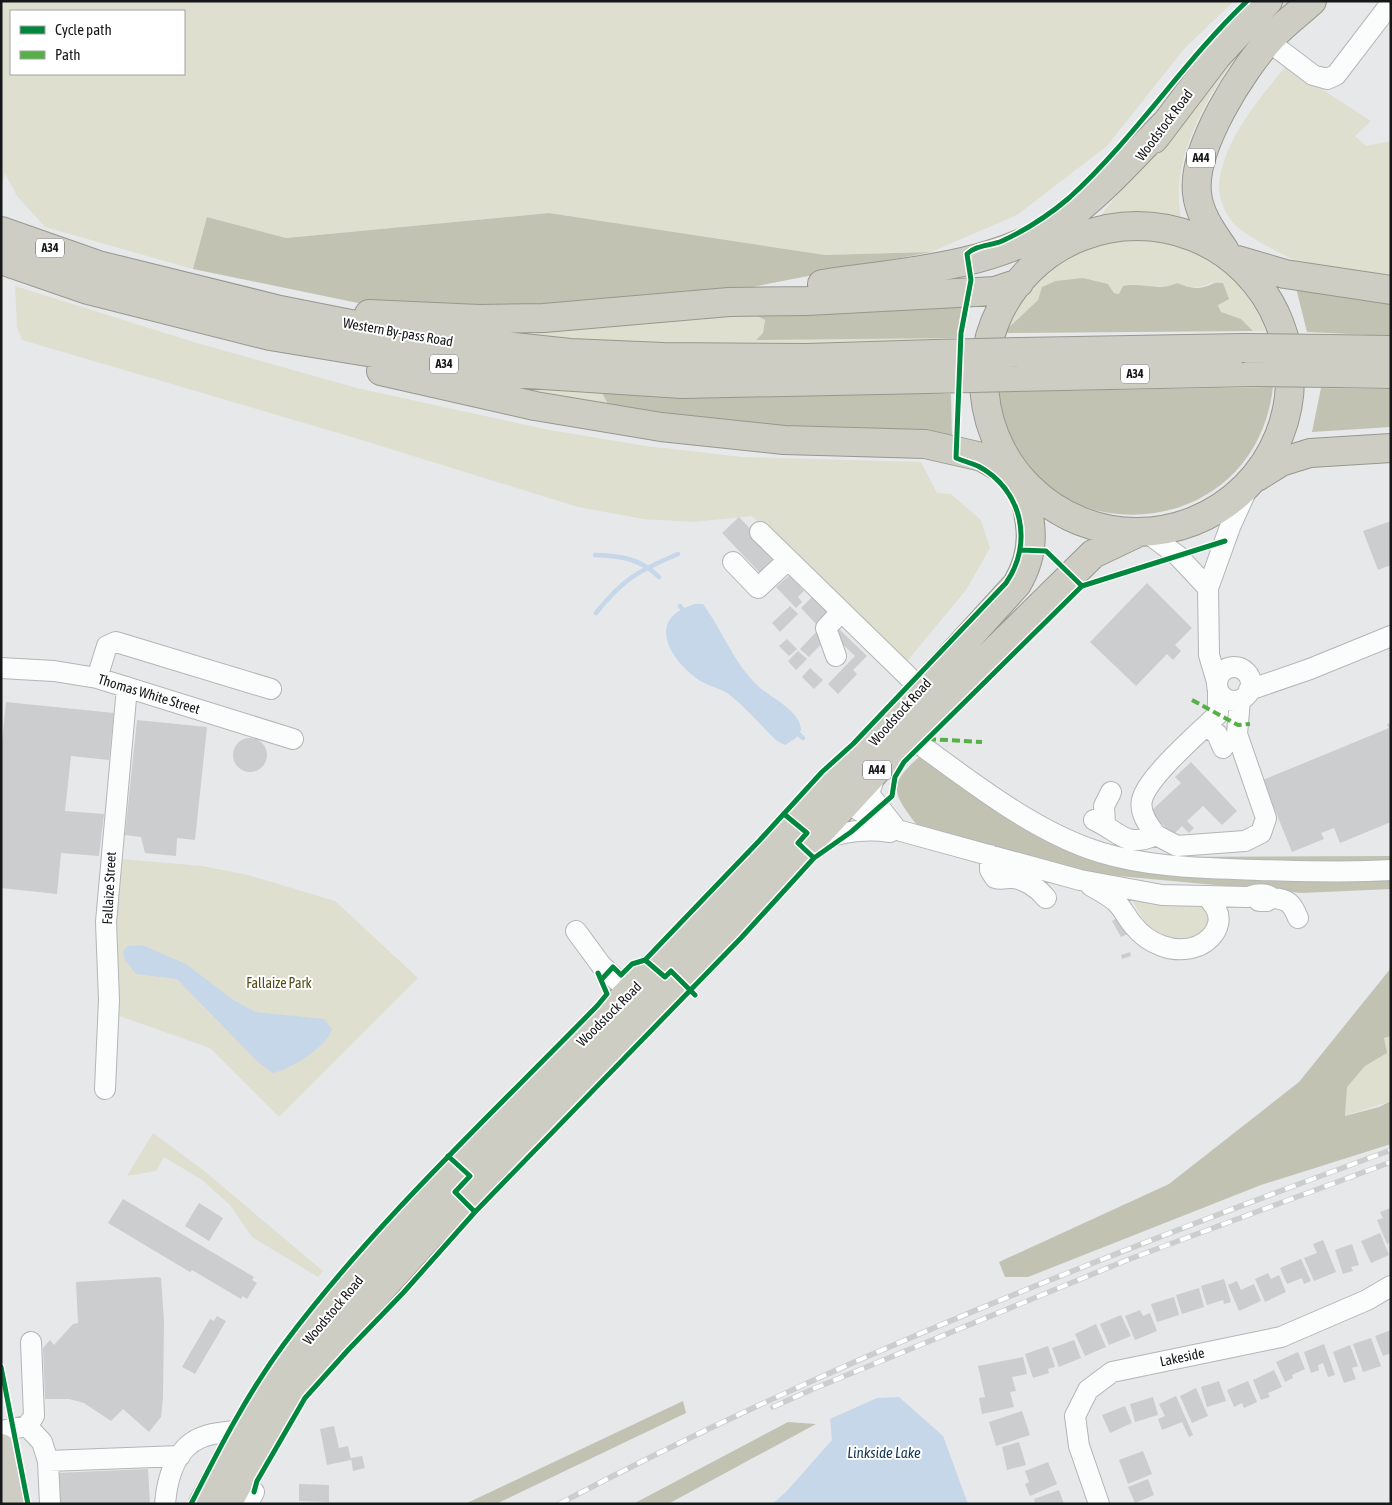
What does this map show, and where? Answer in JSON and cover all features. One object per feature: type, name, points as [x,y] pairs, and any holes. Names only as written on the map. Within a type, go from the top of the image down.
[{"type":"highway","name":"Woodstock Road","points":[[1059,248],[1125,179],[1217,56],[1268,1]]},
{"type":"highway","name":"A44","points":[[1231,256],[1205,221],[1197,193],[1201,159],[1218,116],[1242,76],[1268,41],[1312,1]]},
{"type":"highway","points":[[730,302],[798,288],[968,261],[1026,242],[1066,218],[1123,167],[1164,126]]},
{"type":"highway","points":[[1019,480],[1004,455],[990,424],[984,392],[984,368],[989,335],[997,314],[1018,283],[1059,248],[1097,232],[1120,228],[1159,227],[1178,230],[1231,256],[1285,274],[1391,290]]},
{"type":"highway","name":"Western By-pass Road","points":[[1,231],[98,265],[280,310],[411,336],[570,353],[663,357],[807,370]]},
{"type":"highway","points":[[1231,256],[1258,283],[1273,307],[1282,329],[1290,376],[1289,395],[1280,432],[1270,456],[1252,481]]},
{"type":"highway","name":"Western By-pass Road","points":[[1,260],[88,290],[270,336],[482,371],[682,384],[807,370]]},
{"type":"highway","points":[[280,310],[479,319],[544,318],[730,302],[806,301],[995,291],[1018,283]]},
{"type":"highway","points":[[270,336],[369,368],[544,408],[661,428],[775,439],[925,444],[982,457],[1019,480],[1044,502],[1076,519],[1142,534]]},
{"type":"highway","name":"A34","points":[[807,370],[1017,364],[1242,348],[1331,361],[1391,374]]},
{"type":"highway","name":"A34","points":[[1017,364],[1255,372],[1391,350]]},
{"type":"highway","points":[[1252,481],[1281,462],[1310,453],[1391,448]]},
{"type":"highway","name":"Woodstock Road","points":[[866,767],[921,689],[1017,584],[1027,566],[1031,549],[1030,522],[1019,480]]},
{"type":"highway","name":"Woodstock Road","points":[[227,1504],[256,1450],[310,1368],[429,1236],[580,1082],[694,928],[866,767],[908,736],[1093,554],[1142,534],[1188,525],[1206,518],[1226,506],[1252,481]]},
{"type":"highway","name":"A44","points":[[766,890],[810,844],[837,796]]},
{"type":"highway","name":"Woodstock Road","points":[[203,1504],[243,1430],[306,1342],[369,1267],[521,1102],[766,890]]},
{"type":"highway","points":[[1,1448],[14,1504]]},
{"type":"street","points":[[1268,41],[1313,75],[1327,79],[1336,75],[1391,3]]},
{"type":"street","points":[[1252,481],[1230,527],[1208,588],[1208,640],[1225,698],[1289,676],[1391,636]]},
{"type":"street","points":[[760,532],[921,689]]},
{"type":"street","points":[[1142,534],[1178,556],[1208,588]]},
{"type":"street","points":[[733,562],[758,588],[788,560]]},
{"type":"street","points":[[836,656],[826,628],[841,612]]},
{"type":"street","points":[[97,678],[107,646],[116,642],[271,689]]},
{"type":"street","name":"Thomas White Street","points":[[1,668],[54,671],[97,678],[293,739]]},
{"type":"street","points":[[1206,726],[1232,749],[1266,818],[1261,833],[1245,842],[1201,841],[1177,846],[1156,835],[1144,818],[1141,801],[1150,783],[1206,726],[1218,714],[1221,680],[1238,668],[1246,690],[1232,749]]},
{"type":"street","name":"Fallaize Street","points":[[105,1089],[109,1000],[106,913],[127,688]]},
{"type":"street","points":[[908,736],[944,764],[1045,828],[1099,851],[1135,860],[1180,866],[1306,871],[1391,870]]},
{"type":"street","points":[[694,928],[711,901],[821,786],[866,767],[869,794],[905,832]]},
{"type":"street","points":[[1111,792],[1104,806],[1100,823],[1119,837],[1146,840],[1156,835]]},
{"type":"street","points":[[837,796],[868,816],[905,832],[1080,880],[1162,895],[1208,897],[1268,895],[1292,904],[1298,918]]},
{"type":"street","points":[[810,844],[828,836],[868,828],[905,832]]},
{"type":"street","points":[[990,855],[992,875],[995,878],[1004,880],[1009,885],[1039,892]]},
{"type":"street","points":[[1080,880],[1117,903],[1140,933],[1154,943],[1170,948],[1201,945],[1214,932],[1219,923],[1218,912],[1208,897]]},
{"type":"street","points":[[580,1082],[653,1019],[747,923],[766,890]]},
{"type":"street","name":"Lakeside","points":[[1099,1504],[1079,1446],[1075,1416],[1088,1390],[1112,1372],[1281,1337],[1367,1300],[1391,1286]]},
{"type":"street","points":[[27,1426],[35,1411],[32,1342]]},
{"type":"street","points":[[1,1431],[27,1426]]},
{"type":"street","points":[[27,1426],[42,1442],[48,1461],[50,1504]]},
{"type":"street","points":[[165,1504],[167,1484],[186,1447],[200,1438],[243,1430]]},
{"type":"street","points":[[48,1461],[180,1456]]},
{"type":"green space","points":[[1,1],[1234,1],[1184,49],[1107,146],[1017,215],[931,252],[825,255],[549,213],[286,238],[208,217],[193,269],[45,227],[17,196],[5,173],[1,188]]},
{"type":"green space","points":[[1282,1],[1294,1],[1243,49],[1224,74],[1201,113],[1192,133],[1180,175],[1179,197],[1181,218],[1152,211],[1101,215],[1256,25]]},
{"type":"green space","points":[[1286,66],[1371,121],[1355,136],[1366,146],[1391,141],[1391,278],[1334,272],[1296,261],[1242,231],[1226,212],[1220,197],[1219,187],[1221,171],[1227,154],[1234,138],[1253,107]]},
{"type":"green space","points":[[549,213],[825,255],[931,252],[701,297],[503,307],[358,303],[193,269],[207,217],[286,238]]},
{"type":"green space","points":[[1134,235],[1179,244],[1198,252],[1215,263],[1244,291],[1266,331],[1253,331],[1241,319],[1221,313],[1212,282],[1195,287],[1177,283],[1167,289],[1160,286],[1119,294],[1114,293],[1108,284],[1098,282],[1038,300],[1003,333],[1007,319],[1021,293],[1052,262],[1091,242]]},
{"type":"green space","points":[[1083,278],[1108,284],[1114,293],[1119,294],[1123,286],[1130,285],[1164,287],[1177,283],[1201,288],[1215,283],[1223,283],[1229,299],[1218,305],[1221,312],[1241,319],[1253,331],[1003,333],[1038,300],[1042,287],[1056,281]]},
{"type":"green space","points":[[1295,284],[1391,298],[1391,336],[1307,332]]},
{"type":"green space","points":[[15,286],[197,343],[357,388],[544,429],[646,446],[743,457],[921,462],[937,493],[951,494],[981,520],[990,548],[966,590],[904,665],[752,516],[693,522],[644,519],[578,507],[355,438],[22,340],[17,327]]},
{"type":"green space","points":[[963,304],[958,338],[756,340],[763,333],[765,320],[755,315]]},
{"type":"green space","points":[[755,315],[765,320],[763,333],[757,340],[952,338],[953,342],[776,349],[532,339],[533,325],[607,320]]},
{"type":"green space","points":[[1273,387],[1256,442],[1224,482],[1182,506],[1135,515],[1087,508],[1045,485],[1012,447],[995,392]]},
{"type":"green space","points":[[530,388],[602,393],[608,404],[604,409],[528,396]]},
{"type":"green space","points":[[1321,388],[1391,389],[1391,427],[1312,432]]},
{"type":"green space","points":[[602,393],[951,394],[952,437],[849,434],[604,409],[608,404]]},
{"type":"green space","points":[[925,752],[1014,810],[1096,844],[1156,857],[1391,856],[1391,889],[1302,893],[1097,874],[917,825],[901,803],[897,786],[899,779],[905,771]]},
{"type":"green space","name":"Fallaize Park","points":[[110,858],[202,866],[248,875],[335,901],[418,978],[279,1117],[210,1048],[108,1012]]},
{"type":"green space","points":[[1132,900],[1204,906],[1211,913],[1208,925],[1202,932],[1190,938],[1170,939],[1158,935],[1150,928]]},
{"type":"green space","points":[[1391,968],[1391,1036],[1384,1038],[1387,1053],[1365,1066],[1347,1087],[1345,1116],[1379,1107],[1391,1101],[1391,1144],[1261,1185],[1028,1277],[1005,1277],[999,1262],[1169,1184],[1299,1082]]},
{"type":"green space","points":[[1391,1036],[1391,1101],[1345,1116],[1346,1087],[1365,1066],[1386,1053],[1384,1038]]},
{"type":"green space","points":[[153,1133],[203,1170],[323,1271],[318,1277],[252,1237],[230,1205],[202,1180],[164,1157],[156,1171],[127,1176]]},
{"type":"green space","points":[[683,1401],[686,1413],[496,1504],[465,1504]]},
{"type":"green space","points":[[788,1422],[816,1424],[668,1504],[633,1504]]},
{"type":"water","points":[[695,604],[703,604],[750,678],[796,717],[800,723],[801,730],[796,738],[785,745],[777,741],[734,698],[696,678],[677,659],[670,649],[667,628],[671,618],[680,610]]},
{"type":"water","points":[[142,945],[186,964],[232,999],[255,1012],[324,1019],[332,1029],[329,1036],[307,1057],[288,1068],[272,1073],[257,1061],[177,979],[136,974],[125,960],[123,951],[128,946]]},
{"type":"water","name":"Linkside Lake","points":[[899,1397],[943,1436],[968,1504],[772,1504],[786,1492],[832,1440],[830,1419],[877,1398]]},
{"type":"building","points":[[739,517],[780,560],[763,576],[722,533]]},
{"type":"building","points":[[1391,521],[1391,565],[1378,570],[1363,531]]},
{"type":"building","points":[[790,575],[804,591],[798,597],[802,602],[796,608],[776,587]]},
{"type":"building","points":[[1147,583],[1192,628],[1175,645],[1181,651],[1173,660],[1167,654],[1136,686],[1090,642]]},
{"type":"building","points":[[812,597],[828,612],[816,624],[801,608]]},
{"type":"building","points":[[790,606],[798,614],[780,632],[772,623]]},
{"type":"building","points":[[838,628],[867,656],[853,670],[857,674],[838,694],[828,684],[855,656],[832,634]]},
{"type":"building","points":[[819,629],[827,638],[809,657],[800,649]]},
{"type":"building","points":[[787,639],[797,649],[789,656],[779,646]]},
{"type":"building","points":[[798,651],[807,659],[796,670],[788,661]]},
{"type":"building","points":[[810,668],[823,680],[814,689],[802,677]]},
{"type":"building","points":[[6,702],[114,713],[109,760],[71,756],[65,811],[104,814],[99,856],[61,853],[57,894],[1,888],[1,754]]},
{"type":"building","points":[[137,720],[207,727],[195,840],[177,838],[176,856],[145,853],[141,837],[125,835]]},
{"type":"building","points":[[1391,723],[1391,822],[1340,843],[1334,828],[1321,833],[1324,839],[1292,852],[1263,780],[1389,728],[1387,724]]},
{"type":"building","points":[[250,738],[262,743],[267,755],[262,767],[250,772],[238,767],[233,755],[238,743]]},
{"type":"building","points":[[1191,762],[1237,811],[1222,825],[1203,806],[1187,821],[1194,828],[1189,833],[1182,826],[1173,835],[1150,812],[1181,783],[1175,777]]},
{"type":"building","points":[[1118,917],[1128,934],[1121,937],[1112,921]]},
{"type":"building","points":[[1130,952],[1131,956],[1122,959],[1121,955]]},
{"type":"building","points":[[123,1199],[254,1277],[252,1280],[257,1283],[247,1299],[243,1296],[241,1299],[192,1270],[190,1272],[108,1223]]},
{"type":"building","points":[[199,1203],[223,1218],[209,1241],[185,1226]]},
{"type":"building","points":[[1391,1208],[1391,1242],[1387,1244],[1377,1220],[1383,1218],[1380,1212]]},
{"type":"building","points":[[1380,1233],[1389,1255],[1371,1263],[1361,1241]]},
{"type":"building","points":[[1323,1240],[1336,1272],[1314,1281],[1304,1258],[1317,1253],[1313,1244]]},
{"type":"building","points":[[1352,1244],[1359,1265],[1351,1267],[1353,1271],[1343,1274],[1335,1250]]},
{"type":"building","points":[[1301,1259],[1311,1281],[1304,1284],[1302,1278],[1287,1284],[1280,1268]]},
{"type":"building","points":[[1268,1273],[1271,1279],[1279,1275],[1286,1292],[1265,1302],[1255,1279]]},
{"type":"building","points":[[161,1278],[164,1321],[163,1398],[161,1417],[149,1432],[123,1409],[111,1421],[84,1403],[69,1399],[45,1399],[43,1348],[50,1340],[54,1345],[73,1324],[78,1323],[76,1282]]},
{"type":"building","points":[[1224,1279],[1231,1302],[1224,1304],[1223,1300],[1207,1305],[1201,1286]]},
{"type":"building","points":[[1237,1281],[1241,1290],[1254,1284],[1261,1301],[1239,1311],[1228,1285]]},
{"type":"building","points":[[1199,1288],[1204,1307],[1182,1314],[1176,1295]]},
{"type":"building","points":[[1174,1297],[1179,1315],[1157,1322],[1151,1304]]},
{"type":"building","points":[[1140,1310],[1143,1316],[1150,1313],[1157,1331],[1135,1340],[1125,1316]]},
{"type":"building","points":[[1121,1315],[1131,1336],[1109,1345],[1100,1324]]},
{"type":"building","points":[[217,1316],[226,1321],[195,1374],[182,1367],[210,1319],[214,1321]]},
{"type":"building","points":[[1096,1324],[1106,1347],[1085,1356],[1075,1334]]},
{"type":"building","points":[[1391,1330],[1391,1353],[1383,1356],[1375,1336]]},
{"type":"building","points":[[1371,1338],[1381,1366],[1363,1372],[1353,1344]]},
{"type":"building","points":[[1074,1340],[1081,1358],[1059,1367],[1052,1348]]},
{"type":"building","points":[[1324,1344],[1335,1375],[1328,1377],[1323,1363],[1318,1365],[1319,1370],[1311,1373],[1304,1352]]},
{"type":"building","points":[[1350,1345],[1358,1366],[1352,1368],[1356,1379],[1344,1383],[1333,1352]]},
{"type":"building","points":[[1048,1346],[1055,1367],[1048,1369],[1049,1373],[1033,1378],[1025,1354]]},
{"type":"building","points":[[1298,1352],[1305,1369],[1292,1375],[1293,1378],[1285,1382],[1276,1362]]},
{"type":"building","points":[[1023,1357],[1027,1374],[1012,1377],[1016,1391],[1010,1392],[1014,1407],[982,1414],[979,1398],[985,1397],[978,1366]]},
{"type":"building","points":[[1274,1370],[1282,1387],[1268,1393],[1270,1397],[1261,1400],[1253,1380]]},
{"type":"building","points":[[1219,1381],[1226,1401],[1207,1407],[1201,1387]]},
{"type":"building","points":[[1248,1381],[1257,1402],[1244,1408],[1242,1403],[1234,1407],[1227,1390]]},
{"type":"building","points":[[1196,1388],[1208,1416],[1192,1423],[1180,1396]]},
{"type":"building","points":[[1176,1396],[1193,1435],[1189,1437],[1182,1422],[1162,1430],[1158,1419],[1165,1416],[1159,1404]]},
{"type":"building","points":[[1153,1397],[1158,1415],[1135,1422],[1130,1404]]},
{"type":"building","points":[[1125,1406],[1132,1423],[1110,1433],[1102,1415]]},
{"type":"building","points":[[1022,1411],[1030,1435],[996,1446],[989,1422]]},
{"type":"building","points":[[334,1426],[339,1448],[348,1446],[351,1460],[327,1465],[320,1429]]},
{"type":"building","points":[[1019,1442],[1026,1465],[1007,1470],[1002,1447]]},
{"type":"building","points":[[1143,1451],[1152,1474],[1128,1484],[1119,1460]]},
{"type":"building","points":[[362,1456],[365,1468],[353,1471],[351,1458]]},
{"type":"building","points":[[1048,1462],[1057,1484],[1030,1496],[1025,1484],[1029,1482],[1025,1471]]},
{"type":"building","points":[[148,1469],[150,1504],[56,1504],[55,1473]]},
{"type":"building","points":[[1148,1479],[1154,1495],[1135,1503],[1128,1487]]},
{"type":"building","points":[[299,1484],[329,1485],[329,1502],[299,1501]]},
{"type":"building","points":[[1059,1490],[1064,1504],[1035,1504],[1034,1499]]},
{"type":"waterway","points":[[596,613],[632,577],[678,554]]},
{"type":"waterway","points":[[595,555],[629,559],[644,566],[659,577]]},
{"type":"waterway","points":[[680,606],[686,614]]},
{"type":"waterway","points":[[795,731],[803,738]]},
{"type":"railway","points":[[559,1504],[660,1453],[865,1357],[1179,1229],[1391,1150]]},
{"type":"railway","points":[[773,1407],[1127,1260],[1391,1162]]},
{"type":"marked path","points":[[1192,700],[1238,725],[1250,724]]},
{"type":"marked path","points":[[928,739],[982,742]]},
{"type":"cycle path","points":[[601,980],[613,967],[621,975],[632,964],[645,960],[822,772],[853,744],[1006,583],[1015,567],[1020,551],[1021,534],[1019,518],[1014,503],[1005,488],[993,476],[978,466],[956,458],[961,333],[971,280],[967,254],[979,247],[1002,241],[1020,232],[1069,198],[1116,150],[1201,49],[1247,1]]},
{"type":"cycle path","points":[[1021,550],[1046,551],[1082,586],[1225,541]]},
{"type":"cycle path","points":[[254,1492],[257,1481],[305,1398],[349,1349],[403,1293],[475,1212],[741,938],[814,858],[851,832],[892,796],[895,777],[904,762],[1082,586]]},
{"type":"cycle path","points":[[784,814],[807,833],[798,843],[814,858]]},
{"type":"cycle path","points":[[645,960],[665,977],[671,971],[695,995]]},
{"type":"cycle path","points":[[191,1504],[246,1402],[284,1344],[319,1299],[395,1212],[597,1006],[607,994],[598,973]]},
{"type":"cycle path","points":[[448,1156],[470,1176],[455,1192],[475,1212]]},
{"type":"cycle path","points":[[1,1367],[28,1504]]}]
